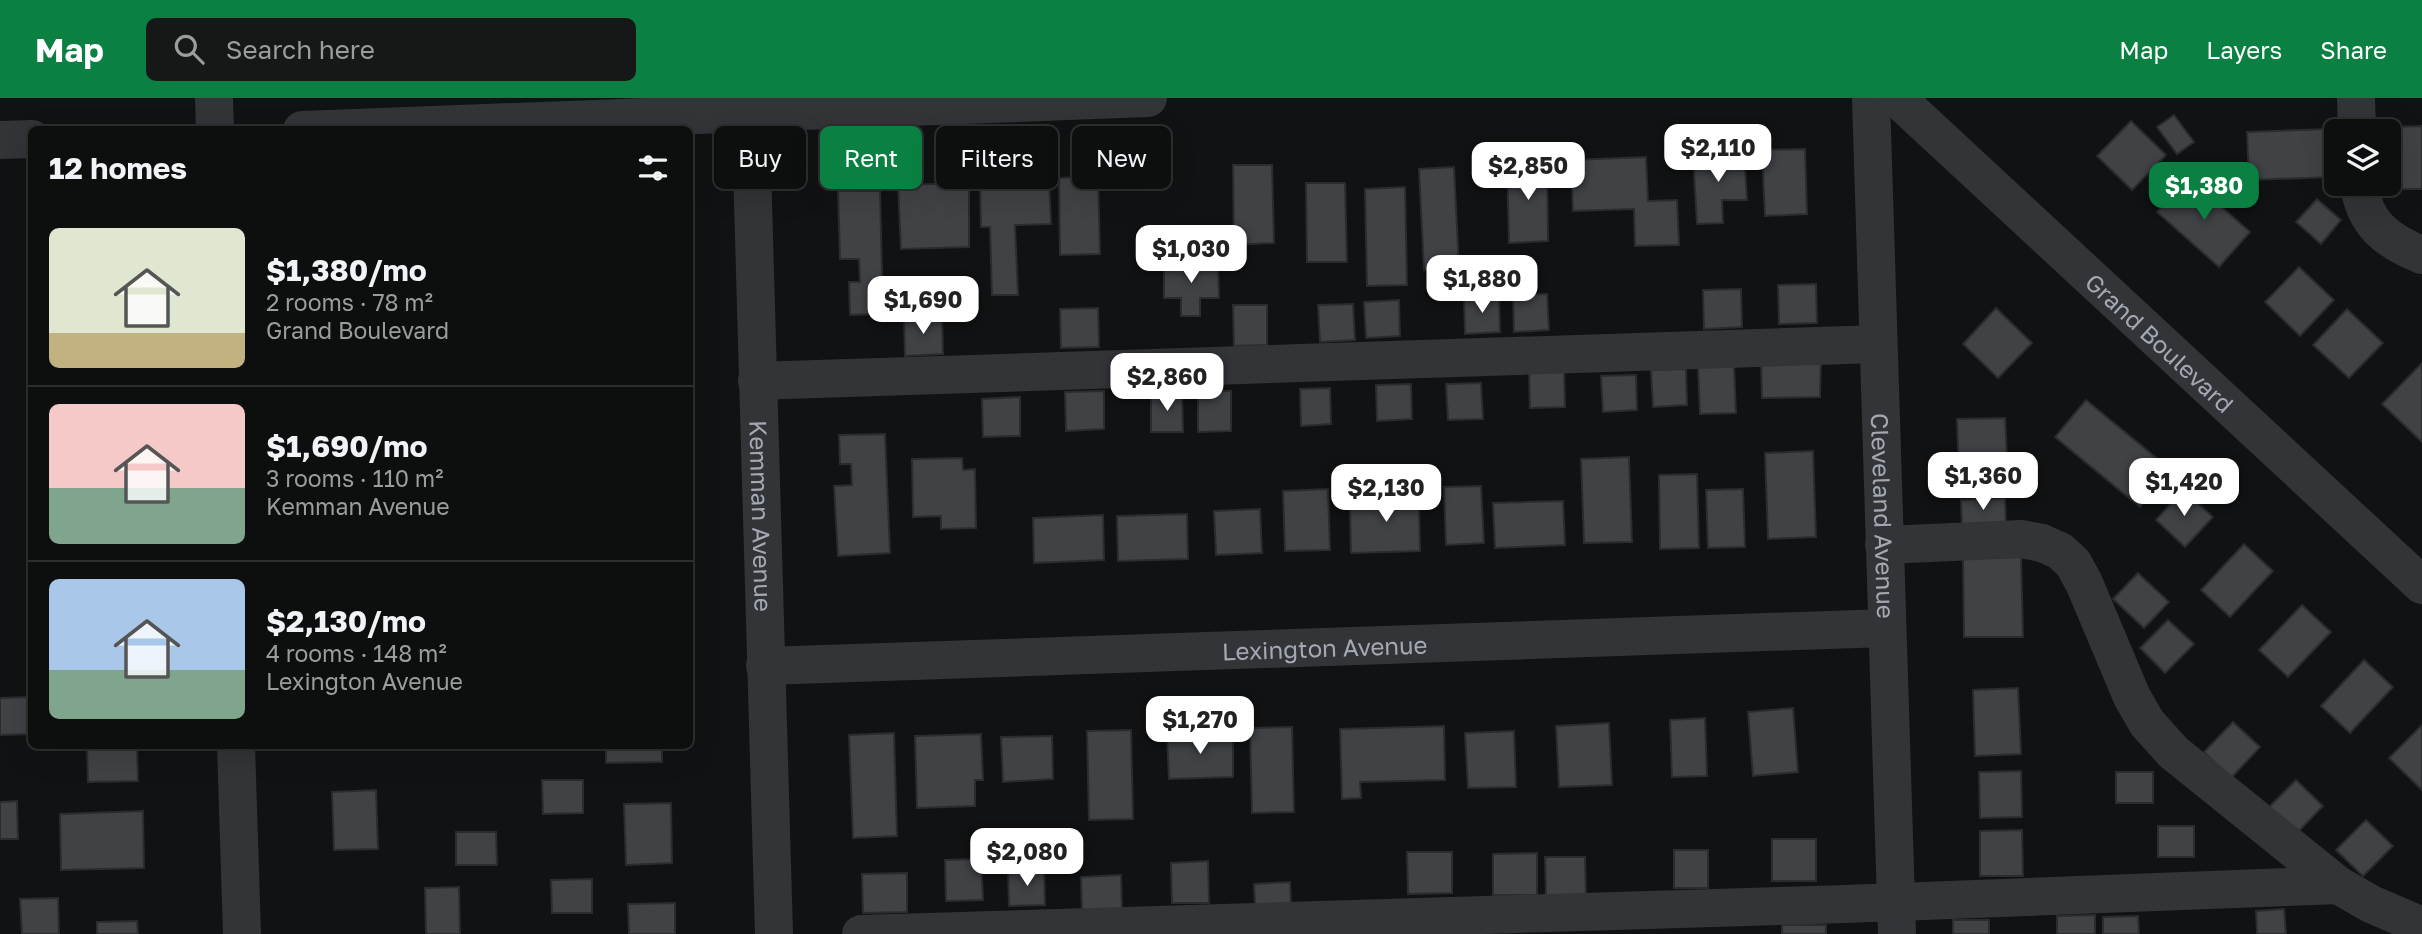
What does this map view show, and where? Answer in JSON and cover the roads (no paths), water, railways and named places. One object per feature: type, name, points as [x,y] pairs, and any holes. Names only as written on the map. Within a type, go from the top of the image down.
[{"type":"street","points":[[214,98],[215,126]]},
{"type":"street","points":[[374,126],[750,105],[1148,98]]},
{"type":"street","name":"Cleveland Avenue","points":[[1871,98],[1896,918]]},
{"type":"street","name":"Grand Boulevard","points":[[1897,98],[2422,585]]},
{"type":"street","points":[[2356,98],[2357,119]]},
{"type":"street","name":"Kemman Avenue","points":[[750,105],[774,934]]},
{"type":"street","points":[[0,140],[28,139]]},
{"type":"street","points":[[2362,196],[2364,205],[2384,236],[2422,255]]},
{"type":"street","points":[[757,381],[1878,344]]},
{"type":"street","points":[[1884,545],[2021,539],[2060,551],[2073,563],[2084,583],[2132,697],[2147,723],[2173,752],[2338,885],[2371,904],[2422,926]]},
{"type":"street","name":"Lexington Avenue","points":[[765,666],[1886,628]]},
{"type":"street","points":[[236,749],[242,934]]},
{"type":"street","points":[[861,934],[1896,918],[2338,885]]}]
